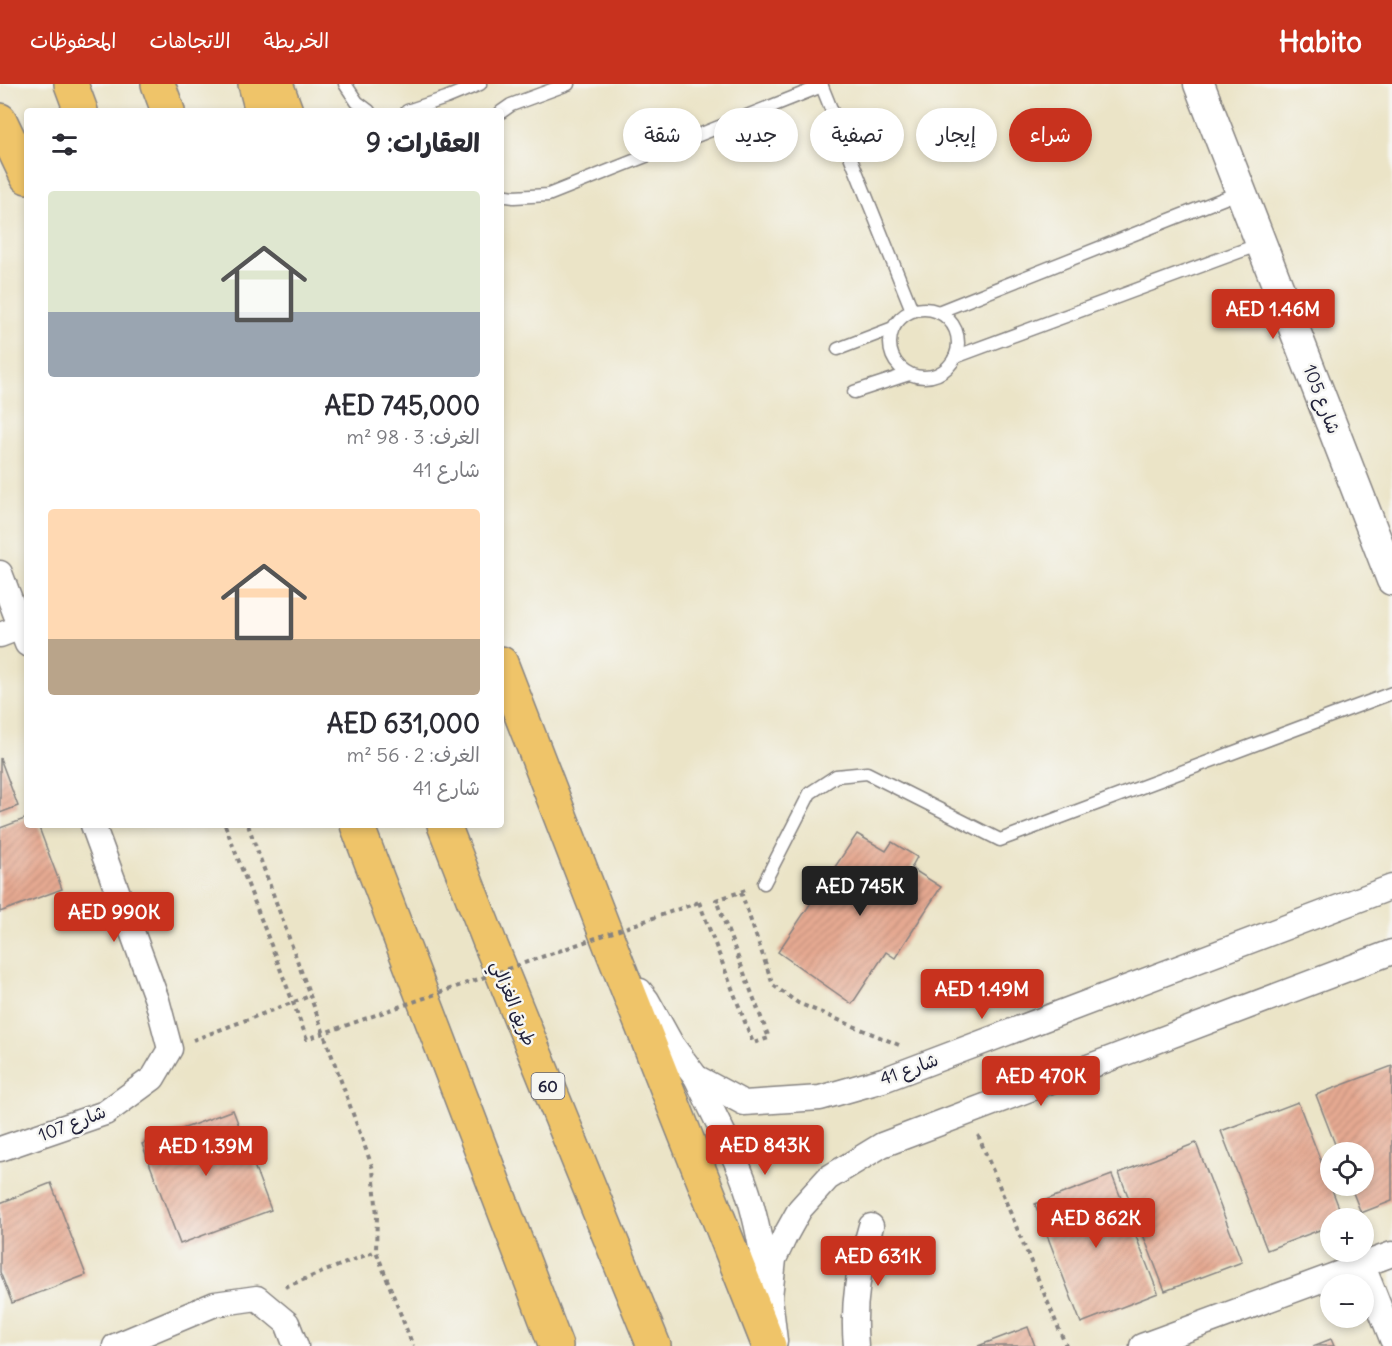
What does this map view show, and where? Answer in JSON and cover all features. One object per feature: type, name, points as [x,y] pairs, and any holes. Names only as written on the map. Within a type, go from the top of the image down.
[{"type":"main road","points":[[71,84],[80,108]]},
{"type":"main road","points":[[158,84],[167,108]]},
{"type":"main road","points":[[255,84],[261,108]]},
{"type":"main road","points":[[276,84],[285,108]]},
{"type":"main road","points":[[0,120],[24,171]]},
{"type":"main road","points":[[504,671],[769,1346]]},
{"type":"main road","points":[[344,828],[409,959]]},
{"type":"main road","points":[[358,828],[556,1346]]},
{"type":"main road","name":"طريق الغزالي","points":[[445,828],[654,1346]]},
{"type":"main road","points":[[471,828],[477,849],[492,948]]},
{"type":"street","name":"شارع 105","points":[[1199,84],[1392,580]]},
{"type":"street","points":[[0,573],[16,635]]},
{"type":"street","points":[[94,828],[157,1000],[170,1049]]},
{"type":"street","name":"شارع 41","points":[[614,955],[647,1000],[672,1045],[696,1077],[744,1103],[820,1098],[883,1080],[1392,886]]},
{"type":"street","points":[[770,1297],[774,1259],[800,1209],[828,1178],[882,1145],[1392,952]]},
{"type":"street","name":"شارع 107","points":[[0,1149],[105,1113],[153,1078],[170,1049]]},
{"type":"street","points":[[696,1077],[738,1163],[746,1185],[755,1218],[770,1297],[776,1346]]},
{"type":"street","points":[[856,1346],[856,1294],[861,1260],[871,1226]]},
{"type":"street","points":[[1143,1346],[1392,1254]]},
{"type":"street","points":[[1363,1266],[1392,1339]]},
{"type":"street","points":[[115,1346],[215,1304],[257,1298],[287,1323],[296,1346]]},
{"type":"lane","points":[[345,84],[357,102],[365,108]]},
{"type":"lane","points":[[416,108],[480,84]]},
{"type":"lane","points":[[504,110],[511,105],[568,84]]},
{"type":"lane","points":[[504,195],[548,195],[822,85],[912,310]]},
{"type":"lane","points":[[938,312],[1241,192]]},
{"type":"lane","points":[[955,357],[1262,243]]},
{"type":"lane","points":[[925,309],[938,312],[949,320],[956,331],[958,344],[955,357],[947,368],[935,375],[922,377],[909,374],[898,366],[891,354],[892,328],[900,317],[912,310],[925,309]]},
{"type":"lane","points":[[838,349],[892,328]]},
{"type":"lane","points":[[854,392],[909,374]]},
{"type":"lane","points":[[764,883],[810,793],[836,776],[867,773],[1000,840],[1392,693]]},
{"type":"path","points":[[226,828],[307,1039],[699,902],[753,1043],[769,1038],[716,900],[764,883]]},
{"type":"path","points":[[249,828],[373,1169],[377,1216],[376,1251],[413,1346]]},
{"type":"path","points":[[741,892],[773,985],[798,1003],[905,1048],[914,1068]]},
{"type":"path","points":[[170,1049],[310,996]]},
{"type":"path","points":[[969,1112],[1066,1346]]},
{"type":"path","points":[[257,1298],[376,1251]]},
{"type":"building","points":[[0,758],[18,806],[0,813]]},
{"type":"building","points":[[24,819],[24,828],[39,828],[62,889],[0,912],[0,828]]},
{"type":"building","points":[[857,834],[886,851],[892,842],[917,857],[911,868],[941,887],[895,958],[886,952],[852,1004],[778,952]]},
{"type":"building","points":[[1392,1066],[1392,1201],[1374,1208],[1359,1208],[1354,1196],[1374,1196],[1374,1142],[1334,1142],[1316,1095]]},
{"type":"building","points":[[1298,1102],[1320,1159],[1320,1196],[1334,1196],[1339,1208],[1320,1208],[1320,1230],[1267,1250],[1221,1131]]},
{"type":"building","points":[[233,1110],[271,1210],[180,1244],[142,1144]]},
{"type":"building","points":[[1196,1143],[1242,1262],[1165,1291],[1119,1173]]},
{"type":"building","points":[[1112,1175],[1158,1293],[1081,1323],[1035,1204]]},
{"type":"building","points":[[51,1183],[86,1275],[12,1303],[0,1272],[0,1203]]},
{"type":"building","points":[[1028,1327],[1035,1346],[978,1346]]},
{"type":"building","points":[[1331,1339],[1334,1346],[1313,1346]]}]
